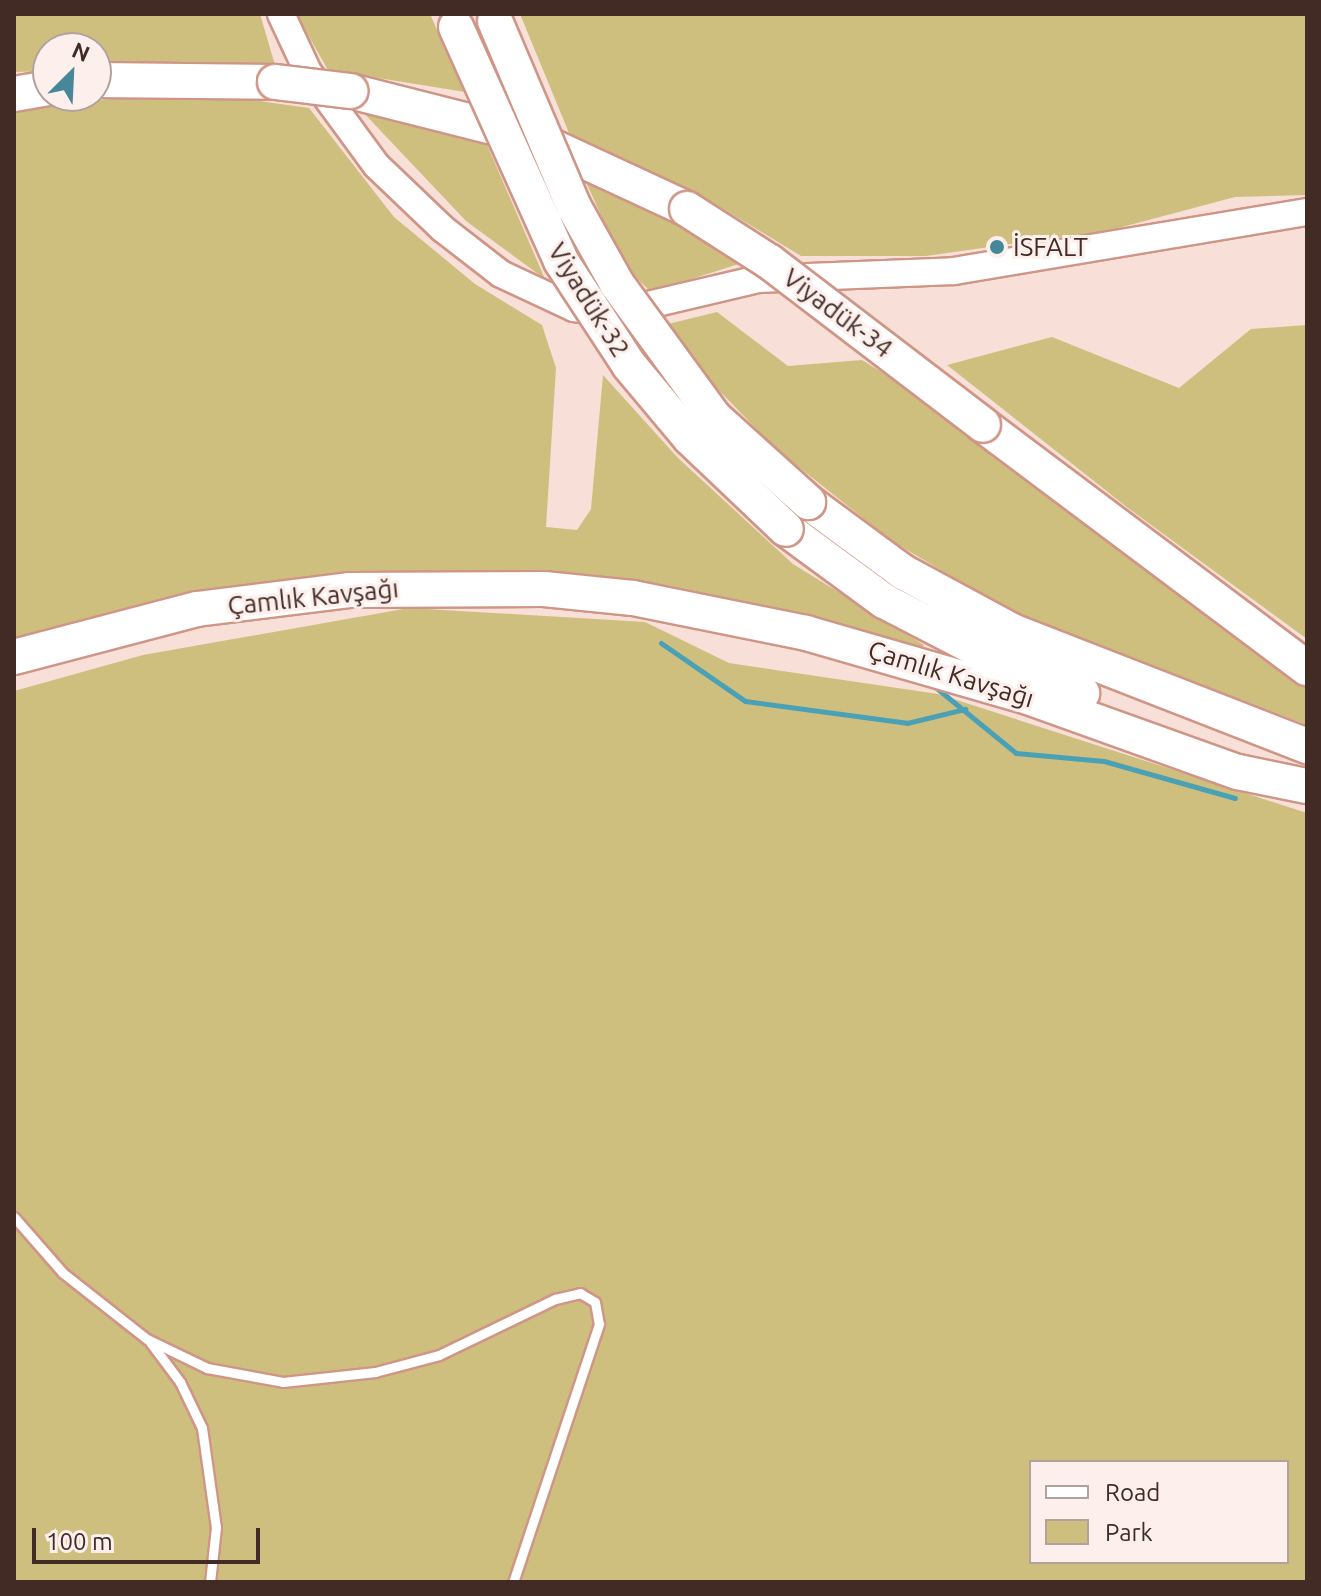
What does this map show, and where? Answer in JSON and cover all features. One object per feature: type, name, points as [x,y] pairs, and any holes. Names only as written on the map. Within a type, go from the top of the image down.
[{"type":"highway","name":"Viyadük-32","points":[[494,17],[574,207],[617,284],[714,417],[808,502],[903,572],[1012,631],[1307,746]]},
{"type":"highway","name":"Viyadük-32","points":[[453,20],[561,261],[629,365],[690,438],[786,529]]},
{"type":"highway","name":"Viyadük-34","points":[[112,80],[275,82],[350,91],[532,137],[687,209],[770,262],[1307,668]]},
{"type":"highway","name":"Çamlık Kavşağı","points":[[786,529],[884,601],[979,650],[1306,786]]},
{"type":"highway","name":"Çamlık Kavşağı","points":[[14,657],[197,609],[334,592],[446,586],[544,589],[633,598],[806,633],[1028,697],[1238,772],[1306,786]]},
{"type":"main road","points":[[281,14],[308,72],[376,165],[443,229],[501,274],[574,308],[610,314],[758,279],[954,271],[1307,212]]},
{"type":"lane","points":[[14,1217],[63,1273],[147,1339],[207,1368],[283,1382],[375,1372],[439,1355],[555,1299],[580,1293],[595,1302],[599,1324],[513,1582]]},
{"type":"lane","points":[[147,1339],[180,1382],[202,1428],[216,1527],[210,1582]]},
{"type":"green space","points":[[14,14],[260,14],[275,65],[112,69],[112,32],[32,32],[32,71],[14,72]]},
{"type":"green space","points":[[296,14],[430,14],[465,92],[328,70]]},
{"type":"green space","points":[[520,14],[1307,14],[1307,195],[1235,197],[1111,230],[926,256],[801,256],[702,196],[569,133]]},
{"type":"green space","points":[[112,98],[245,99],[309,108],[394,217],[475,284],[542,325],[556,368],[546,527],[577,530],[591,509],[603,375],[678,458],[793,564],[924,645],[919,649],[583,579],[462,570],[268,582],[172,596],[14,644],[14,110],[32,108],[32,112],[112,112]]},
{"type":"green space","points":[[359,108],[485,140],[545,279],[466,221]]},
{"type":"green space","points":[[581,171],[663,210],[748,261],[651,292],[624,266]]},
{"type":"green space","points":[[717,312],[788,366],[862,360],[937,406],[1137,564],[1307,684],[1307,725],[1008,610],[892,541],[776,449],[702,373],[664,325]]},
{"type":"green space","points":[[1307,325],[1307,639],[1128,508],[947,365],[1052,337],[1179,388],[1251,329]]},
{"type":"green space","points":[[409,608],[645,622],[729,663],[938,694],[1307,813],[1307,1582],[14,1582],[14,691],[143,655]]},
{"type":"waterway","points":[[661,643],[745,701],[907,723],[965,709]]},
{"type":"waterway","points":[[934,686],[1016,753],[1104,761],[1235,798]]},
{"type":"place","name":"İSFALT","points":[[997,247]]}]
